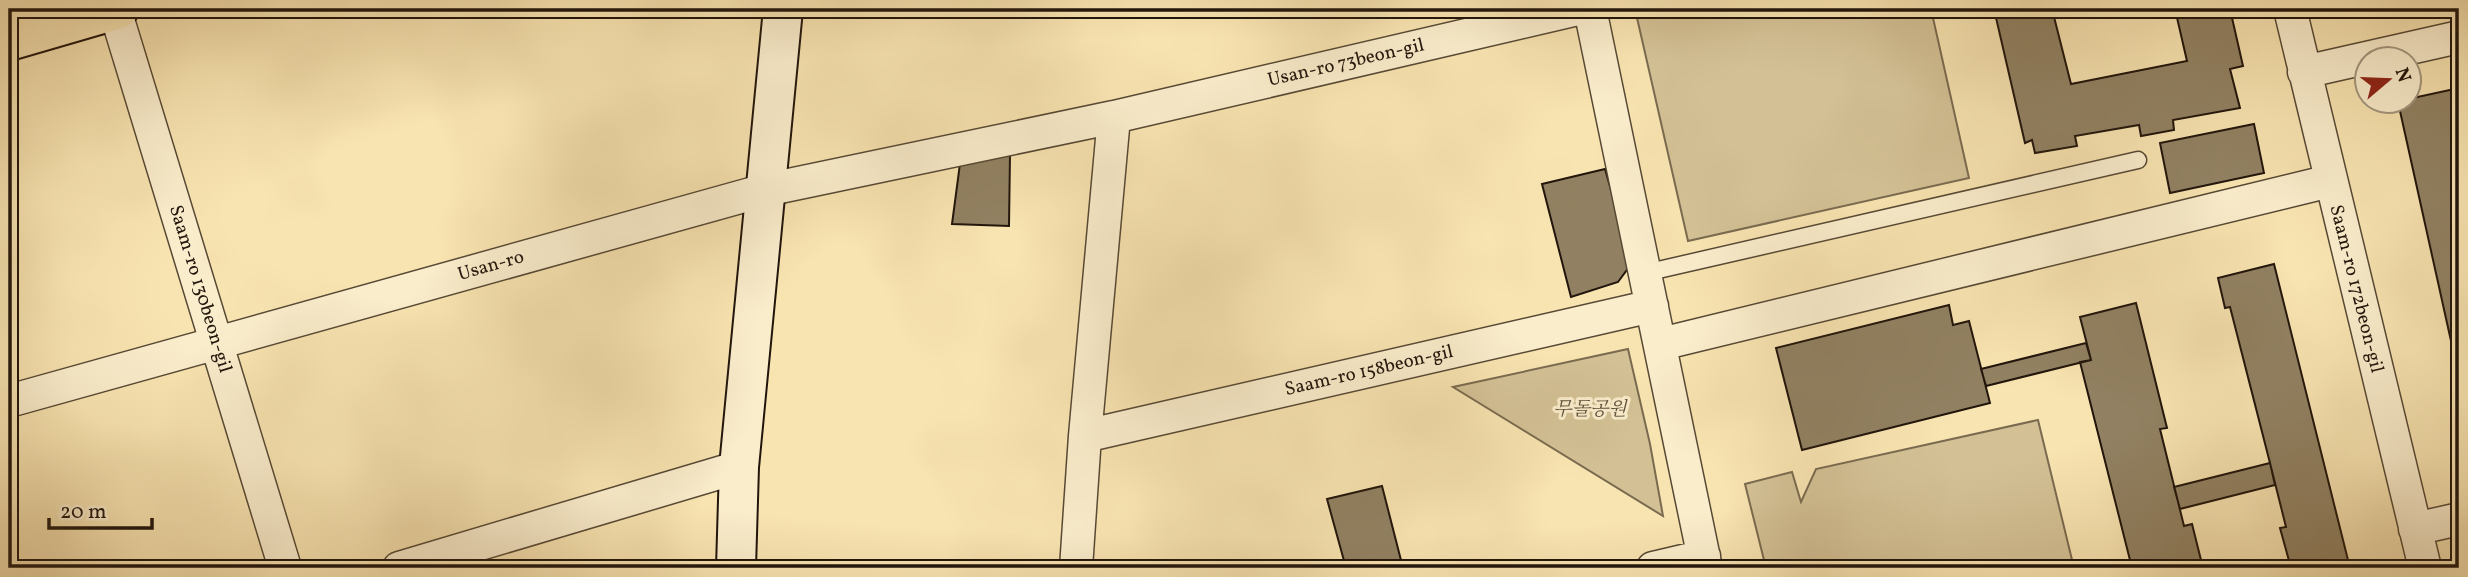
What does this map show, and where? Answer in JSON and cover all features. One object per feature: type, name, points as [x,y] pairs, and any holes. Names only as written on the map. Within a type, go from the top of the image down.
[{"type":"main road","points":[[9,41],[117,9]]},
{"type":"street","name":"Saam-ro 130beon-gil","points":[[117,9],[285,568]]},
{"type":"street","points":[[736,568],[739,467],[783,9]]},
{"type":"street","name":"Usan-ro 73beon-gil","points":[[765,190],[1114,117],[1578,9]]},
{"type":"street","points":[[1590,9],[1705,562],[1653,568]]},
{"type":"street","name":"Saam-ro 172beon-gil","points":[[2290,9],[2425,568]]},
{"type":"street","points":[[2304,72],[2459,37]]},
{"type":"street","points":[[1076,568],[1114,117]]},
{"type":"street","points":[[1661,344],[2330,181]]},
{"type":"street","name":"Usan-ro","points":[[9,401],[765,190]]},
{"type":"street","name":"Saam-ro 158beon-gil","points":[[1086,436],[1652,306]]},
{"type":"street","points":[[399,568],[739,467]]},
{"type":"street","points":[[2415,529],[2459,519]]},
{"type":"lane","points":[[1645,272],[2137,160]]},
{"type":"green space","points":[[1635,9],[1931,9],[1969,178],[1688,241]]},
{"type":"green space","name":"무돌공원","points":[[1628,349],[1663,516],[1453,387]]},
{"type":"green space","points":[[2038,420],[2074,568],[1766,568],[1745,484],[1792,472],[1801,502],[1816,469]]},
{"type":"building","points":[[1994,9],[2052,9],[2071,84],[2187,61],[2175,9],[2230,9],[2243,66],[2230,69],[2240,108],[2173,120],[2174,130],[2141,136],[2139,125],[2075,136],[2077,146],[2035,153],[2032,140],[2025,143]]},
{"type":"building","points":[[2459,88],[2459,377],[2401,116],[2422,116],[2422,96]]},
{"type":"building","points":[[2254,124],[2264,173],[2170,193],[2160,143]]},
{"type":"building","points":[[1010,155],[1009,226],[952,224],[961,156]]},
{"type":"building","points":[[1605,169],[1632,263],[1618,282],[1571,297],[1542,184]]},
{"type":"building","points":[[2274,264],[2350,568],[2291,568],[2280,528],[2286,527],[2270,463],[2230,307],[2225,308],[2218,278]]},
{"type":"building","points":[[2136,303],[2167,428],[2160,429],[2184,526],[2192,524],[2203,568],[2132,568],[2080,362],[2091,360],[2080,317]]},
{"type":"building","points":[[1949,305],[1953,325],[1969,321],[1990,403],[1802,450],[1776,348]]},
{"type":"building","points":[[2086,343],[2091,360],[1986,386],[1981,369]]},
{"type":"building","points":[[2270,463],[2275,485],[2180,509],[2174,487]]},
{"type":"building","points":[[1382,486],[1403,568],[1346,568],[1327,499]]}]
